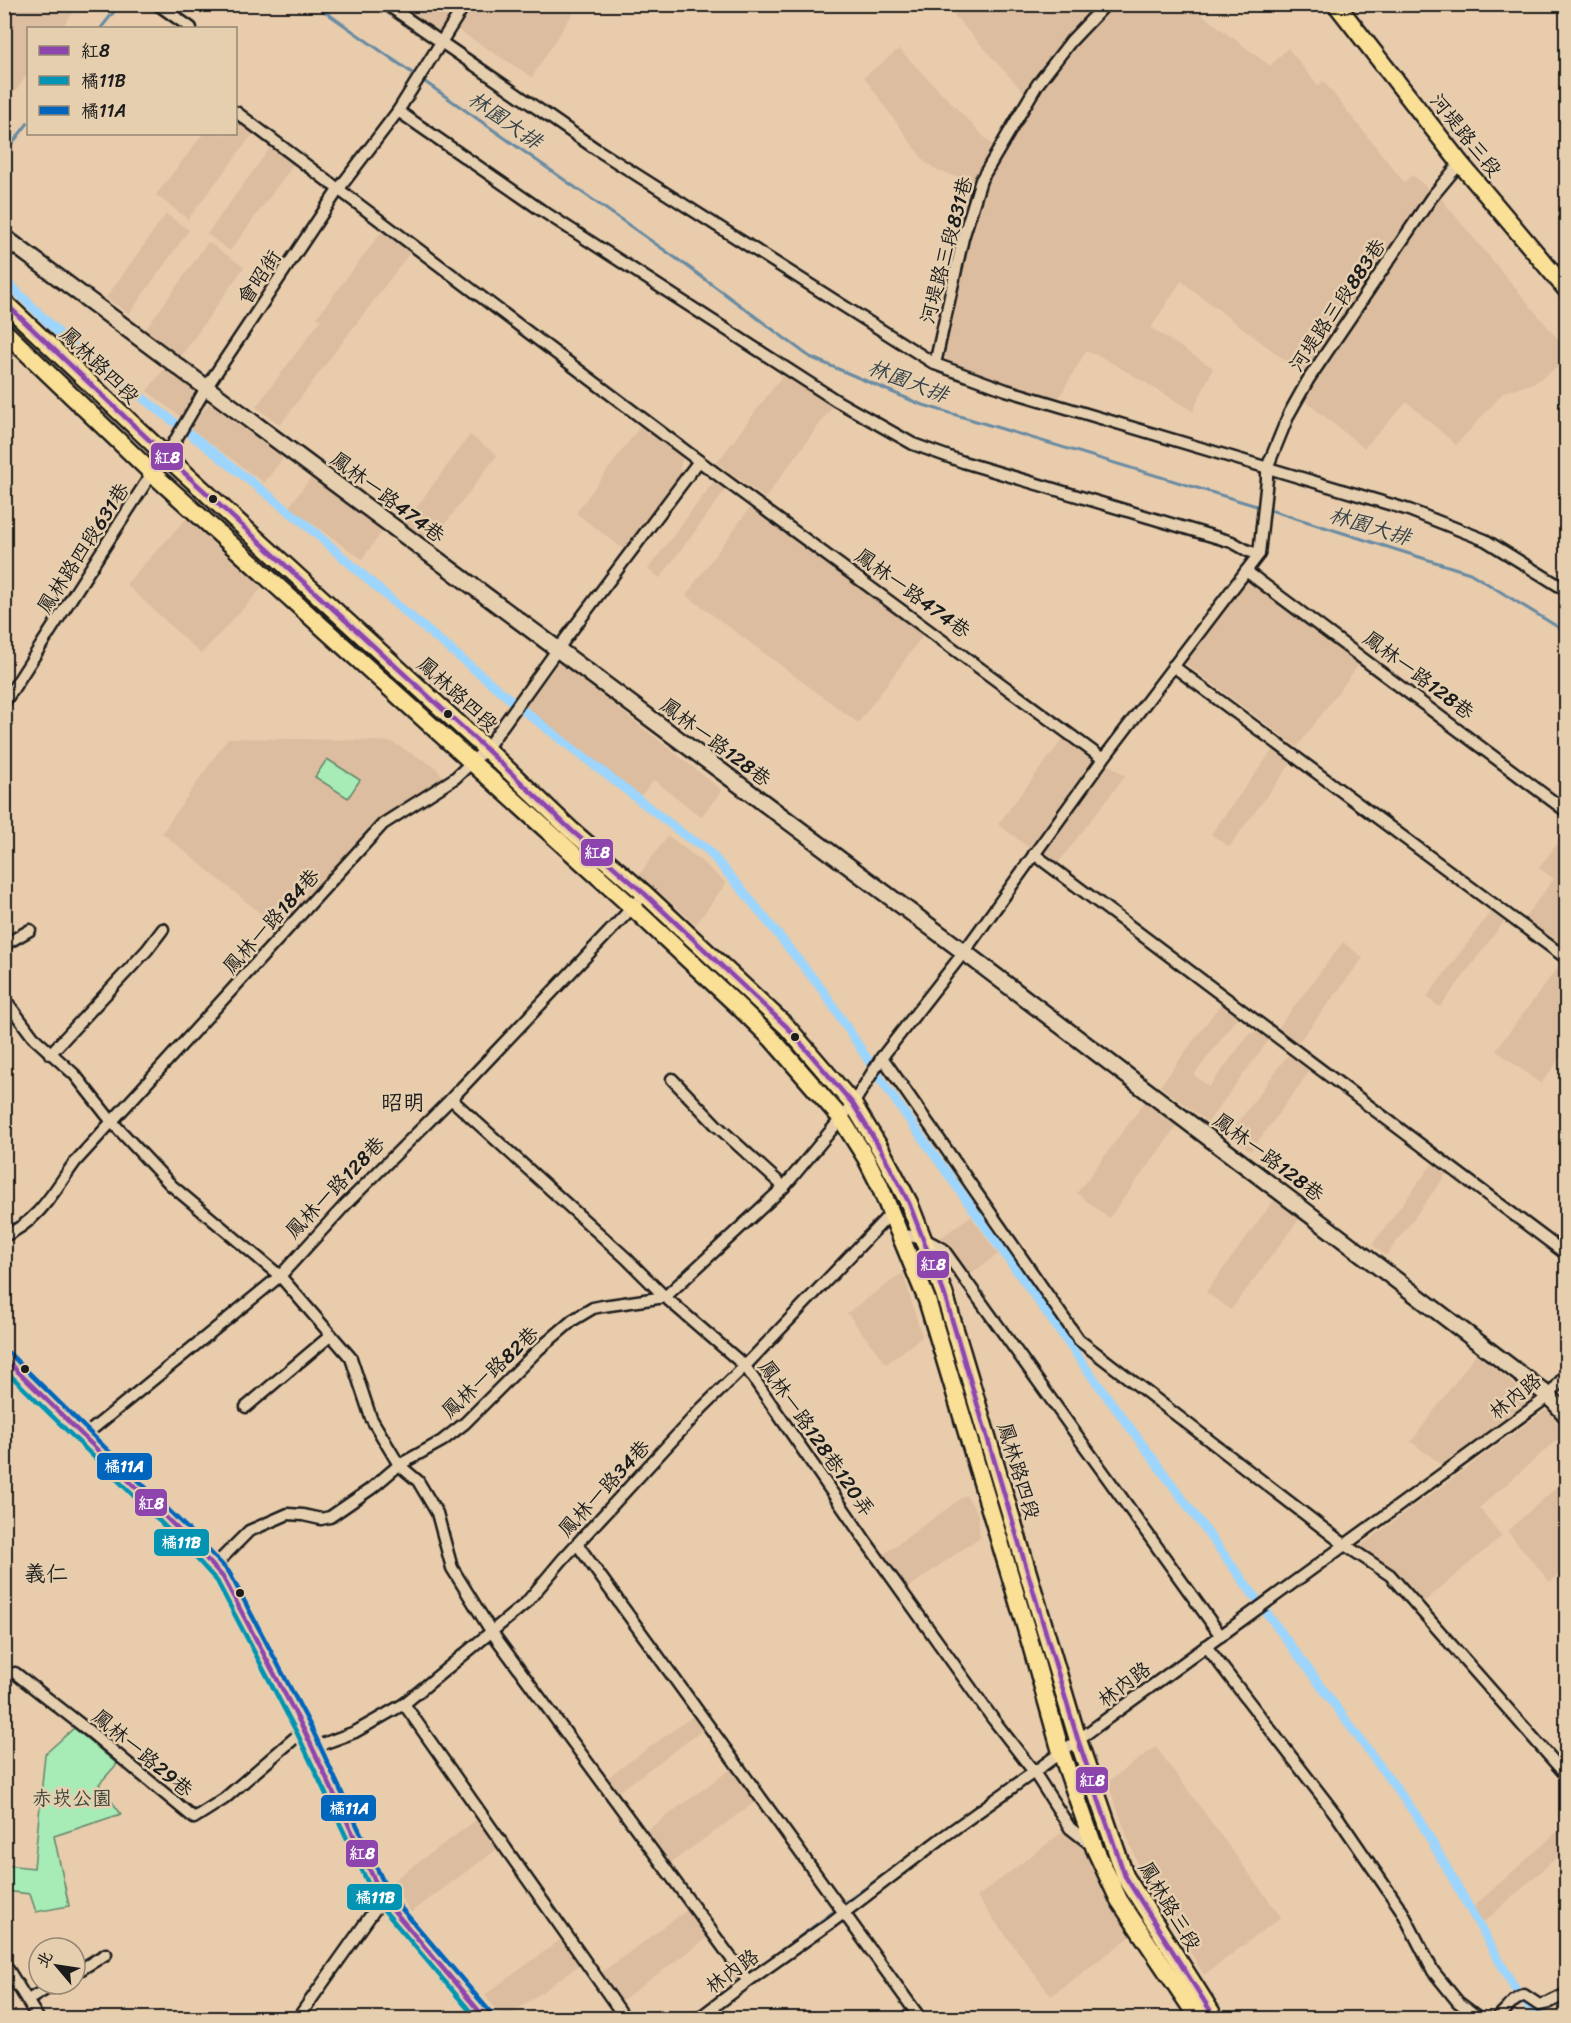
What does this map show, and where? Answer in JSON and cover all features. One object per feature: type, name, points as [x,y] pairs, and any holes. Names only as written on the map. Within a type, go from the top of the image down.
[{"type":"main road","name":"河堤路三段","points":[[1336,4],[1460,163],[1566,289]]},
{"type":"main road","name":"鳳林路四段","points":[[4,302],[166,456],[787,1027],[853,1104],[909,1203],[944,1293],[1078,1740]]},
{"type":"main road","name":"鳳林路四段","points":[[4,331],[152,473],[631,906],[772,1039],[840,1117],[866,1158],[892,1212],[927,1300],[1061,1752]]},
{"type":"main road","name":"鳳林路三段","points":[[1078,1740],[1125,1876],[1215,2019]]},
{"type":"main road","name":"鳳林路三段","points":[[1061,1752],[1095,1849],[1119,1900],[1198,2019]]},
{"type":"street","points":[[157,4],[190,27]]},
{"type":"street","points":[[386,4],[440,46],[596,149],[935,364],[1006,390],[1267,473],[1409,510],[1485,540],[1566,590]]},
{"type":"street","points":[[440,46],[465,4]]},
{"type":"street","name":"河堤路三段831巷","points":[[935,364],[963,238],[981,180],[1037,85],[1071,41],[1106,4]]},
{"type":"street","name":"會昭街","points":[[152,473],[166,456],[206,388],[338,190],[399,108],[440,46]]},
{"type":"street","points":[[399,108],[541,210],[846,406],[913,444],[963,462],[1232,542],[1248,551],[1260,551]]},
{"type":"street","name":"鳳林一路474巷","points":[[237,113],[699,461],[1103,759]]},
{"type":"street","name":"河堤路三段883巷","points":[[1260,551],[1267,473],[1289,414],[1308,380],[1431,198],[1460,163]]},
{"type":"street","name":"鳳林一路474巷","points":[[4,237],[557,650]]},
{"type":"street","points":[[473,763],[486,749],[699,461]]},
{"type":"street","name":"鳳林路四段631巷","points":[[4,703],[152,473]]},
{"type":"street","points":[[665,1297],[784,1187],[853,1104],[880,1061],[964,952],[1103,759],[1260,551]]},
{"type":"street","name":"鳳林一路128巷","points":[[1246,571],[1566,812]]},
{"type":"street","name":"鳳林一路128巷","points":[[557,650],[964,952],[1549,1396],[1566,1415]]},
{"type":"street","points":[[1173,666],[1566,957]]},
{"type":"street","name":"鳳林一路184巷","points":[[4,1236],[25,1226],[37,1214],[75,1162],[383,824],[456,778],[473,763]]},
{"type":"street","points":[[1034,854],[1566,1254]]},
{"type":"street","name":"鳳林一路128巷","points":[[84,1436],[280,1276],[346,1204],[451,1099],[631,906],[645,894]]},
{"type":"street","points":[[50,1054],[147,950],[163,929]]},
{"type":"street","points":[[4,945],[30,930]]},
{"type":"street","points":[[4,998],[33,1037],[75,1075],[112,1122],[171,1185],[280,1276],[351,1358],[371,1418],[399,1465],[417,1481],[437,1513],[452,1568],[491,1631],[748,1981]]},
{"type":"street","points":[[880,1061],[1079,1340],[1345,1545],[1390,1575],[1566,1775]]},
{"type":"street","points":[[672,1079],[716,1125],[784,1187]]},
{"type":"street","name":"鳳林一路128巷120弄","points":[[451,1099],[626,1258],[665,1297],[746,1366],[867,1543],[986,1710],[1034,1772],[1070,1828],[1095,1849]]},
{"type":"street","name":"鳳林一路34巷","points":[[312,1748],[355,1732],[404,1704],[526,1603],[702,1408],[746,1366],[892,1212]]},
{"type":"street","points":[[901,1234],[924,1239],[943,1249],[1221,1636]]},
{"type":"street","name":"鳳林一路82巷","points":[[214,1566],[249,1531],[288,1514],[321,1519],[330,1516],[372,1488],[399,1465],[442,1441],[465,1423],[539,1349],[573,1320],[593,1308],[665,1297]]},
{"type":"street","points":[[246,1407],[330,1336]]},
{"type":"street","points":[[4,1358],[214,1566],[233,1592],[304,1730],[382,1898],[484,2019]]},
{"type":"street","name":"林內路","points":[[699,2019],[943,1837],[1549,1396],[1566,1374]]},
{"type":"street","points":[[577,1544],[920,2019]]},
{"type":"street","points":[[1206,1646],[1337,1816],[1402,1911],[1433,1971],[1458,2002],[1479,2019]]},
{"type":"street","name":"鳳林一路29巷","points":[[15,1673],[194,1818],[224,1799],[304,1730]]},
{"type":"street","points":[[404,1704],[625,2019]]},
{"type":"street","points":[[298,2019],[382,1898]]},
{"type":"street","points":[[87,1966],[106,1954]]},
{"type":"street","points":[[4,1963],[38,2019]]},
{"type":"street","points":[[1497,2019],[1514,2001],[1524,1995],[1539,2005],[1566,1994]]},
{"type":"street","points":[[28,2000],[35,1996]]},
{"type":"shaded area","points":[[5,4],[79,5],[62,27],[27,27],[27,74],[15,92],[5,85]]},
{"type":"shaded area","points":[[398,5],[458,5],[440,32]]},
{"type":"shaded area","points":[[474,5],[565,5],[574,11],[532,77],[458,30]]},
{"type":"shaded area","points":[[965,5],[1189,5],[1270,66],[1288,48],[1318,86],[1323,81],[1404,182],[1412,175],[1442,200],[1566,349],[1566,362],[1534,383],[1504,392],[1456,445],[1407,402],[1364,448],[1301,398],[1307,377],[1181,281],[1151,328],[1213,368],[1193,411],[1102,357],[1086,351],[1057,401],[955,370],[948,363],[942,349],[977,182],[938,171],[924,161],[864,77],[899,49],[997,150],[1028,97],[954,15]]},
{"type":"shaded area","points":[[237,117],[255,131],[188,219],[156,195],[202,135],[237,135]]},
{"type":"shaded area","points":[[273,144],[296,161],[230,251],[207,234]]},
{"type":"shaded area","points":[[166,214],[189,230],[129,314],[106,298]]},
{"type":"shaded area","points":[[386,226],[414,247],[280,425],[256,407],[321,320],[317,317]]},
{"type":"shaded area","points":[[208,242],[244,267],[180,358],[144,332]]},
{"type":"shaded area","points":[[165,368],[201,396],[184,419],[147,391]]},
{"type":"shaded area","points":[[785,372],[832,407],[765,498],[717,463]]},
{"type":"shaded area","points":[[209,403],[283,458],[264,483],[190,428]]},
{"type":"shaded area","points":[[644,421],[684,451],[680,468],[682,475],[626,551],[576,513]]},
{"type":"shaded area","points":[[470,435],[497,455],[430,544],[404,524]]},
{"type":"shaded area","points":[[312,476],[385,528],[362,559],[289,507]]},
{"type":"shaded area","points":[[715,480],[727,488],[660,578],[648,569]]},
{"type":"shaded area","points":[[754,502],[927,630],[858,723],[686,595]]},
{"type":"shaded area","points":[[186,519],[262,588],[201,654],[126,584]]},
{"type":"shaded area","points":[[1248,578],[1360,663],[1297,747],[1185,663]]},
{"type":"shaded area","points":[[559,662],[722,790],[701,817],[654,780],[637,800],[525,706]]},
{"type":"shaded area","points":[[1066,735],[1100,760],[1032,850],[998,824]]},
{"type":"shaded area","points":[[228,738],[392,742],[435,767],[444,778],[375,822],[280,929],[162,833]]},
{"type":"shaded area","points":[[1277,744],[1295,758],[1229,847],[1211,834]]},
{"type":"shaded area","points":[[1109,764],[1125,776],[1058,863],[1043,851]]},
{"type":"shaded area","points":[[1566,832],[1566,954],[1522,921],[1554,879],[1539,868]]},
{"type":"shaded area","points":[[668,836],[726,883],[696,924],[639,875]]},
{"type":"shaded area","points":[[1493,909],[1506,919],[1440,1007],[1427,997]]},
{"type":"shaded area","points":[[1343,942],[1363,958],[1298,1043],[1278,1028]]},
{"type":"shaded area","points":[[1564,959],[1566,961],[1566,1050],[1541,1084],[1496,1050]]},
{"type":"shaded area","points":[[1223,1001],[1240,1014],[1194,1075],[1209,1087],[1251,1032],[1254,1033],[1258,1027],[1271,1037],[1208,1122],[1160,1086]]},
{"type":"shaded area","points":[[1290,1052],[1312,1068],[1251,1151],[1229,1135]]},
{"type":"shaded area","points":[[1148,1098],[1180,1122],[1109,1218],[1077,1193]]},
{"type":"shaded area","points":[[1436,1159],[1450,1169],[1386,1256],[1372,1245]]},
{"type":"shaded area","points":[[1274,1200],[1299,1219],[1231,1310],[1206,1292]]},
{"type":"shaded area","points":[[971,1216],[998,1254],[963,1279],[936,1241]]},
{"type":"shaded area","points":[[903,1273],[922,1337],[886,1364],[847,1313]]},
{"type":"shaded area","points":[[1476,1354],[1540,1405],[1451,1471],[1411,1442]]},
{"type":"shaded area","points":[[1547,1409],[1566,1432],[1479,1508],[1502,1536],[1419,1606],[1382,1564],[1359,1547]]},
{"type":"shaded area","points":[[1566,1479],[1566,1568],[1550,1582],[1507,1531]]},
{"type":"shaded area","points":[[966,1495],[978,1514],[980,1537],[906,1589],[881,1556]]},
{"type":"shaded area","points":[[693,1716],[703,1730],[614,1795],[603,1781]]},
{"type":"shaded area","points":[[1156,1747],[1281,1917],[1204,1975],[1138,1865],[1107,1782]]},
{"type":"shaded area","points":[[731,1769],[755,1802],[665,1867],[642,1834]]},
{"type":"shaded area","points":[[479,1818],[500,1847],[411,1912],[390,1883]]},
{"type":"shaded area","points":[[1073,1824],[1130,1937],[1051,1996],[977,1897]]},
{"type":"shaded area","points":[[1566,1824],[1566,1849],[1484,1922],[1472,1908]]},
{"type":"shaded area","points":[[687,1910],[707,1938],[621,2001],[601,1973]]},
{"type":"shaded area","points":[[563,1938],[582,1963],[506,2018],[502,2018],[485,1995]]},
{"type":"green space","points":[[327,759],[360,780],[348,798],[315,777]]},
{"type":"green space","name":"赤崁公園","points":[[74,1728],[117,1764],[99,1784],[121,1814],[54,1836],[69,1906],[36,1912],[30,1894],[5,1891],[5,1865],[34,1868],[45,1754]]},
{"type":"waterway","points":[[102,27],[120,4]]},
{"type":"waterway","name":"林園大排","points":[[314,4],[687,266],[810,357],[920,404],[1260,507]]},
{"type":"waterway","points":[[4,154],[27,124]]},
{"type":"waterway","points":[[4,279],[61,335],[174,422]]},
{"type":"waterway","points":[[189,433],[304,523],[397,605],[523,710],[687,837],[706,848],[744,892],[824,992],[883,1083],[1086,1368],[1419,1819],[1521,1999],[1544,2018]]},
{"type":"waterway","name":"林園大排","points":[[1267,509],[1470,573],[1566,632]]},
{"type":"waterway","points":[[846,1902],[903,1861]]},
{"type":"waterway","points":[[770,1959],[833,1912]]},
{"type":"transit line","name":"紅8","points":[[4,302],[166,456],[787,1027],[853,1104],[909,1203],[944,1293],[1078,1740],[1125,1876],[1215,2018]]},
{"type":"transit line","name":"橘11A","points":[[9,1353],[229,1572],[311,1727],[389,1894],[491,2013]]},
{"type":"transit line","name":"紅8","points":[[4,1358],[191,1542],[223,1577],[304,1730],[383,1898],[485,2018]]},
{"type":"transit line","name":"橘11B","points":[[4,1369],[186,1547],[217,1581],[297,1733],[377,1902],[476,2018]]},
{"type":"district","name":"昭明","points":[[403,1102]]},
{"type":"district","name":"義仁","points":[[46,1573]]}]
